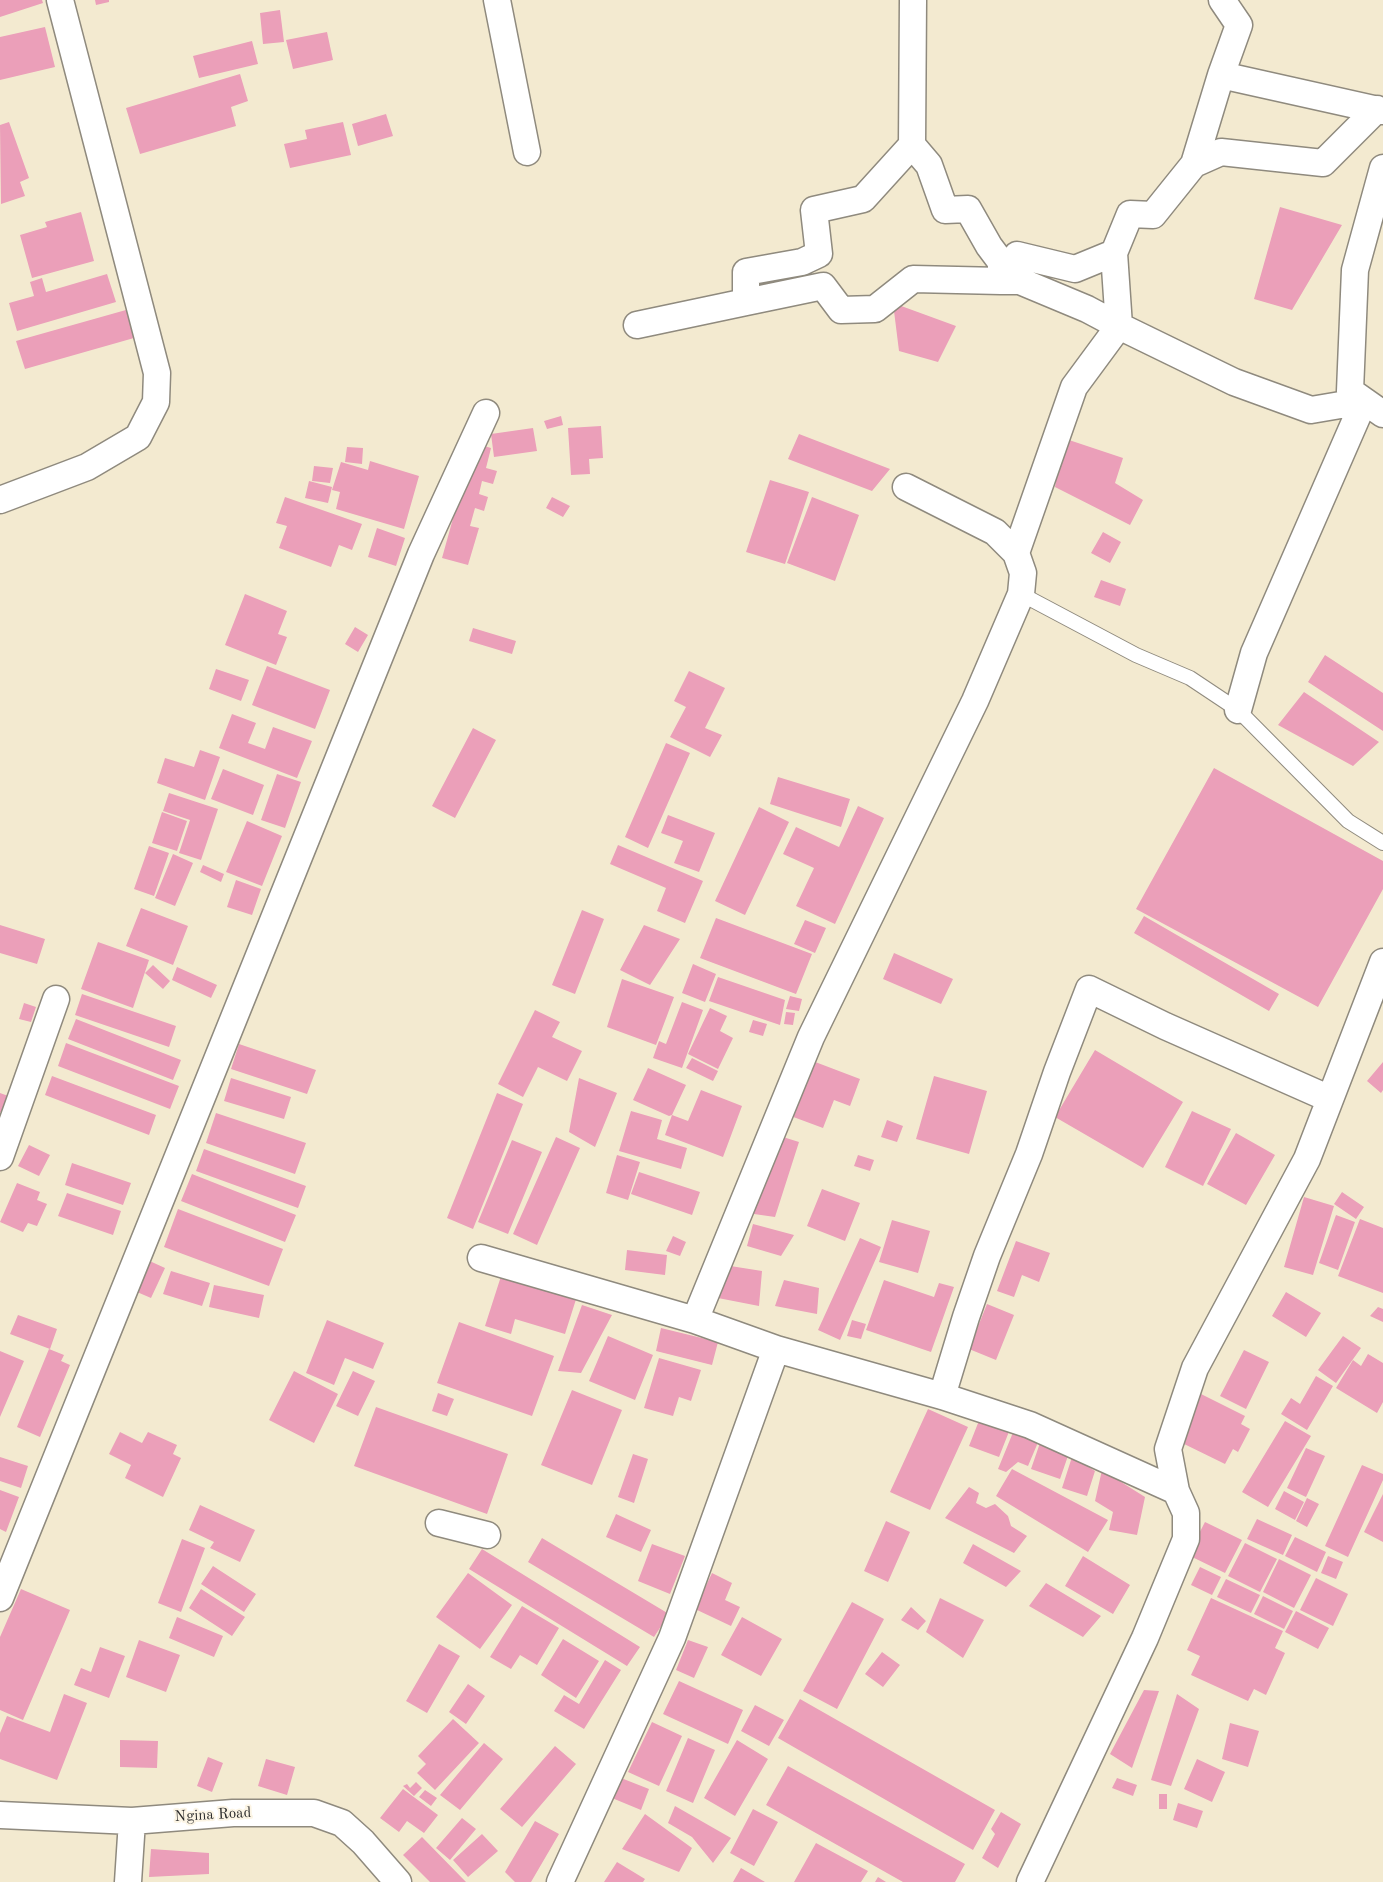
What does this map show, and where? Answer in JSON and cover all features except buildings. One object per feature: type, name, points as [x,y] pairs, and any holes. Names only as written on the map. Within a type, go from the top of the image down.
[{"type":"street","points":[[0,500],[87,467],[138,437],[156,402],[157,373],[60,0]]},
{"type":"street","points":[[497,0],[527,152]]},
{"type":"street","points":[[913,0],[912,145],[929,165],[945,210],[968,209],[989,246],[1002,262],[1001,281]]},
{"type":"street","points":[[1016,553],[1074,387],[1119,326],[1114,253],[1130,214],[1153,215],[1194,164],[1221,75],[1239,25],[1222,0]]},
{"type":"street","points":[[1221,75],[1380,110]]},
{"type":"street","points":[[1194,164],[1221,152],[1323,163],[1380,110]]},
{"type":"street","points":[[746,302],[746,272],[802,262],[819,254],[814,210],[863,199],[912,145]]},
{"type":"street","points":[[1373,408],[1350,391],[1355,270],[1383,168]]},
{"type":"street","points":[[1001,281],[1017,255],[1075,270],[1114,253]]},
{"type":"street","points":[[636,325],[823,286],[841,310],[875,309],[913,279],[1020,281],[1087,309],[1234,382],[1311,410],[1373,408]]},
{"type":"street","points":[[1238,710],[1254,653],[1373,408]]},
{"type":"street","points":[[0,1598],[421,554],[486,413]]},
{"type":"street","points":[[696,1320],[811,1037],[975,701],[1021,594],[1023,574],[1016,553],[995,532],[906,487]]},
{"type":"street","points":[[1030,1882],[1145,1638],[1186,1539],[1186,1513],[1176,1491],[1168,1449],[1195,1368],[1307,1159],[1383,962]]},
{"type":"street","points":[[942,1396],[981,1274],[1029,1154],[1057,1072],[1089,989],[1165,1026],[1330,1099]]},
{"type":"street","points":[[0,1157],[56,998]]},
{"type":"street","points":[[481,1258],[696,1320],[776,1349],[942,1396],[1030,1425],[1176,1491]]},
{"type":"street","points":[[560,1882],[672,1638],[776,1349]]},
{"type":"street","points":[[439,1523],[486,1535]]},
{"type":"street","name":"Ngina Road","points":[[0,1815],[132,1821],[233,1813],[314,1813],[342,1823],[398,1882]]},
{"type":"street","points":[[128,1882],[132,1821]]},
{"type":"lane","points":[[1021,594],[1136,655],[1190,678],[1238,710],[1348,821],[1383,843]]}]
